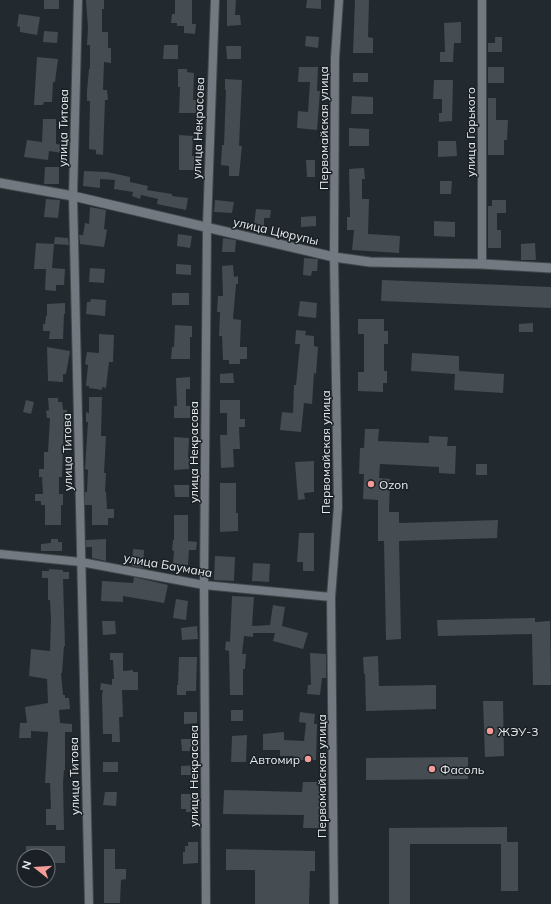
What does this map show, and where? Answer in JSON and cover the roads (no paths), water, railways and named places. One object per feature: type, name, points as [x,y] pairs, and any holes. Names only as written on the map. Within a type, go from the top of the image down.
[{"type":"street","name":"улица Титова","points":[[78,0],[74,196],[89,904]]},
{"type":"street","name":"улица Некрасова","points":[[206,904],[204,585],[207,226],[215,0]]},
{"type":"street","name":"Первомайская улица","points":[[334,904],[332,598],[338,507],[334,257],[335,58],[339,0]]},
{"type":"street","name":"улица Горького","points":[[482,0],[482,264]]},
{"type":"street","name":"улица Цюрупы","points":[[0,183],[74,196],[334,257],[370,262],[482,264],[551,268]]},
{"type":"street","name":"улица Баумана","points":[[0,554],[81,562],[204,585],[332,598]]},
{"type":"place","name":"Ozon","points":[[371,484]]},
{"type":"place","name":"ЖЭУ-3","points":[[490,731]]},
{"type":"place","name":"Автомир","points":[[308,759]]},
{"type":"place","name":"Фасоль","points":[[432,769]]}]
